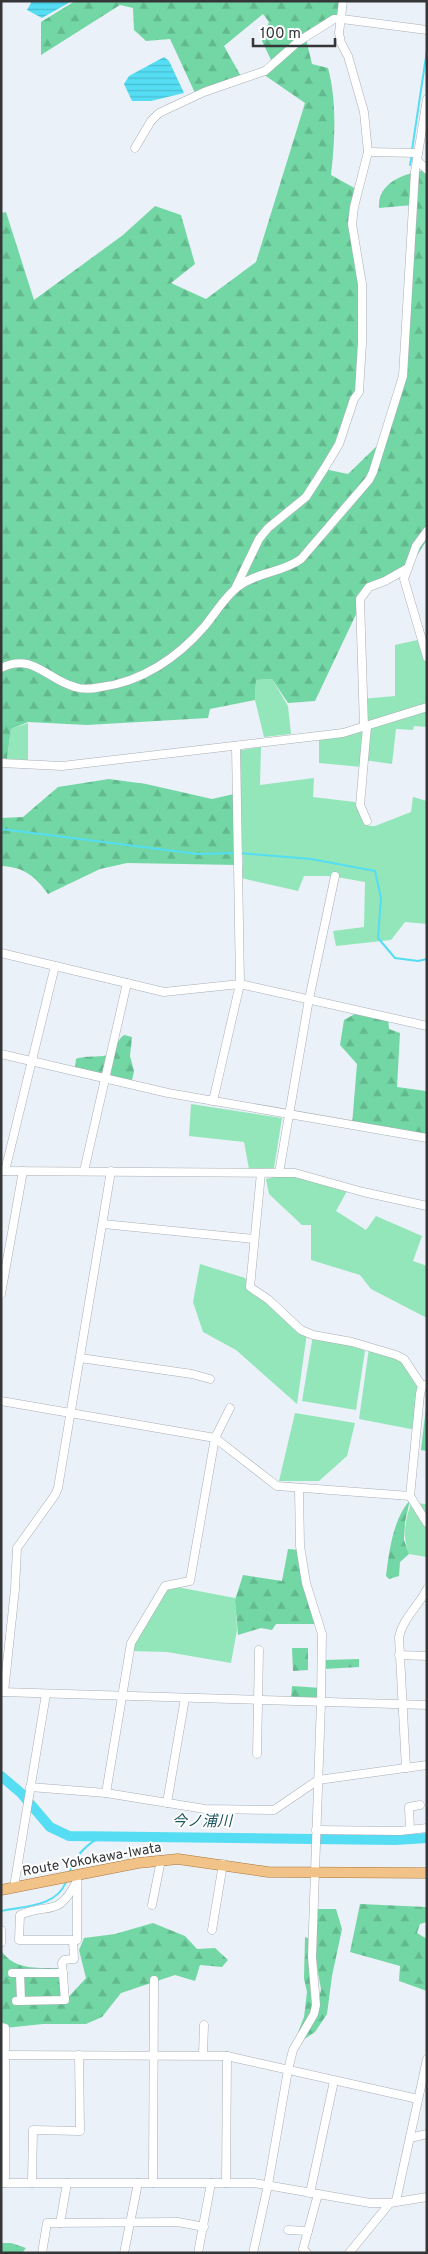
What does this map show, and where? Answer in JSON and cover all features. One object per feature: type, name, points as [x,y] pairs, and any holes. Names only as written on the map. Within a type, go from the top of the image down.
[{"type":"main road","name":"Route Yokokawa-Iwata","points":[[1,1890],[77,1878],[161,1860],[188,1860],[268,1872],[427,1873]]},
{"type":"street","points":[[234,591],[258,539],[268,528],[306,497],[324,469],[339,444],[354,399],[359,392],[362,343],[362,284],[352,224],[354,206],[368,152],[364,112],[348,56],[341,43],[339,34],[343,1]]},
{"type":"street","points":[[135,148],[151,121],[159,113],[204,92],[265,71],[298,41],[334,19],[427,30]]},
{"type":"street","points":[[1,668],[12,664],[24,663],[81,689],[116,684],[162,665],[191,641],[234,591],[250,580],[279,571],[302,559],[363,488],[373,472],[403,376],[417,156],[427,99]]},
{"type":"street","points":[[368,152],[417,156],[427,170]]},
{"type":"street","points":[[427,531],[416,546],[404,579],[427,657]]},
{"type":"street","points":[[367,821],[360,805],[366,727],[360,599],[369,587],[385,581],[408,568]]},
{"type":"street","points":[[1,763],[62,766],[342,733],[427,707]]},
{"type":"street","points":[[213,1101],[240,984],[236,746]]},
{"type":"street","points":[[279,1173],[309,999],[335,876]]},
{"type":"street","points":[[1,953],[164,992],[240,984],[427,1026]]},
{"type":"street","points":[[55,966],[3,1171],[295,1173],[362,1192],[427,1206]]},
{"type":"street","points":[[84,1171],[127,983]]},
{"type":"street","points":[[1,1054],[105,1079],[213,1101],[427,1138]]},
{"type":"street","points":[[1,1294],[23,1171]]},
{"type":"street","points":[[112,1172],[55,1495],[17,1548],[15,1589],[2,1692],[427,1705]]},
{"type":"street","points":[[261,1173],[249,1283],[253,1291],[269,1300],[301,1330],[313,1335],[352,1342],[404,1359],[424,1386],[410,1496],[427,1522]]},
{"type":"street","points":[[102,1224],[254,1239]]},
{"type":"street","points":[[80,1358],[192,1374],[210,1379]]},
{"type":"street","points":[[1,1401],[215,1438],[277,1486],[410,1496]]},
{"type":"street","points":[[106,1793],[131,1643],[165,1586],[190,1581],[215,1438],[230,1408]]},
{"type":"street","points":[[253,2253],[293,2050],[314,2014],[316,2005],[312,1957],[322,1702],[322,1634],[306,1583],[300,1546],[299,1488]]},
{"type":"street","points":[[406,1768],[401,1704],[400,1628],[427,1589]]},
{"type":"street","points":[[257,1754],[259,1650]]},
{"type":"street","points":[[399,1655],[427,1656]]},
{"type":"street","points":[[14,1887],[46,1694]]},
{"type":"street","points":[[167,1803],[185,1698]]},
{"type":"street","points":[[30,1790],[106,1793],[205,1809],[274,1810],[318,1780],[427,1766]]},
{"type":"street","points":[[410,1830],[409,1806],[420,1805]]},
{"type":"street","points":[[316,1831],[410,1830],[427,1828]]},
{"type":"street","points":[[152,1905],[161,1860]]},
{"type":"street","points":[[212,1930],[223,1864]]},
{"type":"street","points":[[77,1878],[77,1940],[19,1940],[19,1919],[23,1914],[58,1906],[66,1900],[77,1878]]},
{"type":"street","points":[[1,1930],[1,1943]]},
{"type":"street","points":[[63,1972],[16,1973],[19,2001],[65,2000],[64,1960],[74,1959],[73,1940]]},
{"type":"street","points":[[153,2183],[154,1980]]},
{"type":"street","points":[[204,2025],[204,2055]]},
{"type":"street","points":[[1,2027],[5,2028],[3,2182],[268,2184],[354,2202],[393,2202],[427,2197]]},
{"type":"street","points":[[4,2055],[227,2056],[418,2100]]},
{"type":"street","points":[[32,2182],[33,2130],[80,2131],[79,2055]]},
{"type":"street","points":[[226,2183],[227,2056]]},
{"type":"street","points":[[349,2253],[393,2202],[410,2138],[427,2059]]},
{"type":"street","points":[[307,2253],[303,2250],[308,2232],[334,2080]]},
{"type":"street","points":[[410,2138],[427,2134]]},
{"type":"street","points":[[60,2223],[67,2183]]},
{"type":"street","points":[[124,2253],[138,2183]]},
{"type":"street","points":[[198,2253],[211,2183]]},
{"type":"street","points":[[42,2253],[47,2223],[178,2222],[204,2227]]},
{"type":"street","points":[[288,2230],[308,2232]]},
{"type":"green space","points":[[75,1],[342,1],[339,19],[306,39],[312,64],[328,68],[331,81],[334,121],[331,175],[358,190],[352,218],[361,298],[360,381],[324,469],[348,474],[384,439],[402,378],[413,205],[379,208],[379,199],[384,189],[400,177],[427,170],[427,540],[407,571],[369,587],[315,701],[288,703],[272,679],[256,680],[255,700],[210,709],[208,718],[87,725],[28,722],[11,729],[7,759],[1,758],[1,213],[6,212],[34,300],[123,235],[155,206],[181,215],[195,264],[171,283],[206,299],[256,262],[305,103],[260,72],[281,62],[292,48],[271,60],[262,41],[269,22],[263,14],[224,46],[242,78],[195,93],[170,39],[146,41],[134,30],[133,8],[120,5],[41,55],[41,22]]},
{"type":"green space","points":[[422,639],[427,657],[427,727],[414,726],[413,730],[396,729],[392,764],[364,760],[367,726],[361,699],[395,696],[395,645]]},
{"type":"green space","points":[[272,679],[288,706],[291,734],[264,737],[255,700],[256,680]]},
{"type":"green space","points":[[28,723],[28,760],[7,759],[11,729]]},
{"type":"green space","points":[[364,727],[362,767],[319,763],[319,736]]},
{"type":"green space","points":[[261,747],[260,785],[314,778],[313,797],[355,802],[369,826],[375,826],[411,812],[413,797],[427,801],[427,924],[405,922],[391,940],[336,946],[333,931],[364,927],[365,882],[331,876],[304,876],[298,891],[241,878],[243,863],[236,751]]},
{"type":"green space","points":[[109,779],[146,784],[212,799],[238,793],[239,865],[127,863],[100,869],[48,894],[33,877],[23,871],[1,866],[1,818],[23,817],[58,787]]},
{"type":"green space","points":[[360,1011],[388,1017],[389,1029],[400,1033],[397,1087],[426,1091],[427,1138],[352,1125],[357,1064],[340,1045],[344,1020]]},
{"type":"green space","points":[[124,1035],[132,1037],[130,1056],[134,1071],[131,1085],[75,1068],[76,1059],[109,1054]]},
{"type":"green space","points":[[191,1104],[282,1118],[274,1168],[249,1169],[244,1142],[189,1136]]},
{"type":"green space","points":[[290,1173],[347,1191],[336,1211],[366,1230],[376,1216],[422,1236],[413,1261],[427,1266],[427,1318],[371,1289],[360,1275],[311,1260],[311,1225],[302,1225],[269,1194],[266,1179]]},
{"type":"green space","points":[[200,1264],[245,1278],[250,1287],[307,1333],[297,1404],[236,1350],[203,1332],[193,1302]]},
{"type":"green space","points":[[313,1335],[345,1341],[365,1351],[356,1410],[302,1401]]},
{"type":"green space","points":[[369,1348],[401,1355],[418,1379],[416,1430],[359,1419]]},
{"type":"green space","points":[[426,1407],[427,1451],[421,1450]]},
{"type":"green space","points":[[295,1413],[355,1423],[347,1456],[319,1481],[279,1481]]},
{"type":"green space","points":[[410,1500],[405,1522],[404,1540],[409,1554],[400,1562],[399,1576],[389,1579],[386,1576],[393,1536],[404,1508]]},
{"type":"green space","points":[[411,1503],[427,1504],[427,1557],[409,1554],[405,1528]]},
{"type":"green space","points":[[288,1549],[301,1550],[319,1624],[276,1624],[272,1630],[261,1628],[238,1635],[235,1600],[243,1575],[282,1581]]},
{"type":"green space","points":[[177,1587],[235,1598],[237,1630],[231,1663],[167,1652],[129,1651],[169,1588]]},
{"type":"green space","points":[[292,1648],[308,1648],[308,1670],[293,1671]]},
{"type":"green space","points":[[359,1659],[359,1667],[324,1669],[324,1660]]},
{"type":"green space","points":[[292,1686],[321,1688],[320,1701],[291,1700]]},
{"type":"green space","points":[[360,1904],[427,1907],[427,1922],[420,1924],[417,1933],[427,1939],[427,1991],[399,1981],[400,1966],[350,1952]]},
{"type":"green space","points":[[316,1909],[336,1909],[342,1929],[332,1976],[327,2014],[315,2032],[300,2042],[316,2013],[321,1989],[315,1957]]},
{"type":"green space","points":[[153,1923],[185,1936],[197,1949],[215,1948],[228,1960],[222,1967],[200,1965],[195,1981],[175,1975],[121,1993],[102,2017],[86,2024],[43,2024],[5,2028],[1,2024],[1,1950],[6,1957],[19,1964],[34,1968],[58,1968],[65,1987],[64,2002],[86,1978],[79,1950],[84,1938],[115,1934]]},
{"type":"green space","points":[[305,1937],[308,1938],[314,2009],[303,2028],[298,2032],[304,2017],[307,1992],[304,1979]]},
{"type":"green space","points":[[1,2243],[11,2243],[26,2248],[22,2253],[1,2253]]},
{"type":"water","points":[[32,1],[72,1],[42,18],[27,10]]},
{"type":"water","points":[[164,57],[169,61],[184,93],[151,101],[132,101],[124,84],[129,76]]},
{"type":"waterway","points":[[412,150],[427,50]]},
{"type":"waterway","points":[[410,165],[412,155]]},
{"type":"waterway","points":[[1,829],[198,854],[235,853]]},
{"type":"waterway","points":[[239,853],[311,859],[375,871],[381,898],[378,938],[395,958],[418,961],[427,959]]},
{"type":"waterway","name":"今ノ浦川","points":[[1,1776],[21,1793],[50,1827],[69,1836],[395,1840],[427,1838]]},
{"type":"waterway","points":[[70,1871],[83,1850],[104,1835]]},
{"type":"waterway","points":[[1,1911],[47,1901],[55,1896],[66,1882]]}]
